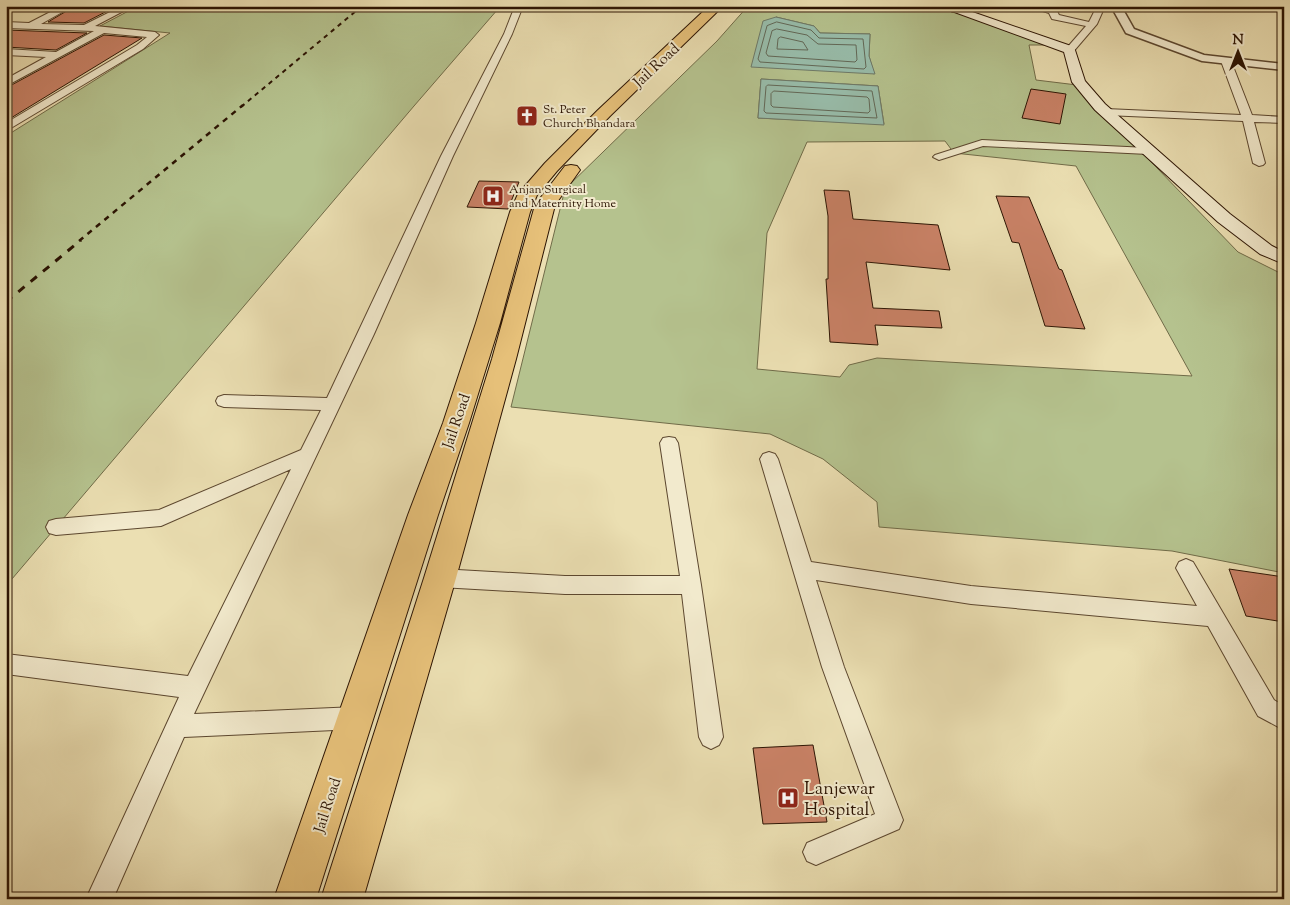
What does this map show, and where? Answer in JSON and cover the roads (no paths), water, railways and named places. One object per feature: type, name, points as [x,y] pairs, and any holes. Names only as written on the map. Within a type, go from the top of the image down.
[{"type":"highway","name":"Jail Road","points":[[295,899],[423,515],[456,422],[488,323],[520,212],[528,194],[551,167],[604,113],[717,6]]},
{"type":"highway","name":"Jail Road","points":[[342,899],[440,578],[504,359],[545,205],[563,179],[592,148],[708,36],[734,6]]},
{"type":"main road","points":[[955,8],[1070,50],[1079,82],[1106,112],[1224,218],[1266,250],[1284,259]]},
{"type":"street","points":[[30,26],[69,6]]},
{"type":"street","points":[[85,28],[129,6]]},
{"type":"street","points":[[99,899],[194,688],[366,334],[447,156],[508,34],[519,6]]},
{"type":"street","points":[[1031,6],[1053,11],[1056,17],[1062,19],[1091,25]]},
{"type":"street","points":[[1070,50],[1091,25],[1101,6]]},
{"type":"street","points":[[1116,6],[1130,31],[1202,58],[1284,67]]},
{"type":"street","points":[[6,25],[85,28],[155,35],[140,47],[6,128]]},
{"type":"street","points":[[6,83],[101,31]]},
{"type":"street","points":[[6,52],[58,55]]},
{"type":"street","points":[[1226,61],[1248,120],[1259,163]]},
{"type":"street","points":[[1106,112],[1248,120],[1284,120]]},
{"type":"street","points":[[6,113],[29,114]]},
{"type":"street","points":[[939,157],[982,143],[1148,151]]},
{"type":"street","points":[[224,401],[332,404]]},
{"type":"street","points":[[669,443],[691,586],[711,737]]},
{"type":"street","points":[[56,526],[162,518],[306,455]]},
{"type":"street","points":[[769,459],[833,667],[890,820],[816,852]]},
{"type":"street","points":[[1186,568],[1266,708],[1284,719]]},
{"type":"street","points":[[803,569],[970,595],[1213,616]]},
{"type":"street","points":[[440,578],[565,586],[691,586]]},
{"type":"street","points":[[6,664],[194,688]]},
{"type":"street","points":[[177,726],[356,718]]},
{"type":"water","points":[[776,17],[814,26],[820,33],[870,34],[869,56],[875,74],[751,67],[763,21]]},
{"type":"water","points":[[761,79],[878,86],[884,125],[758,118]]},
{"type":"railway","points":[[241,107],[362,6]]},
{"type":"railway","points":[[79,241],[243,105]]},
{"type":"railway","points":[[6,302],[81,240]]},
{"type":"place","name":"St. Peter Church Bhandara","points":[[527,116]]},
{"type":"place","name":"Anjan Surgical and Maternity Home","points":[[493,196]]},
{"type":"place","name":"Lanjewar Hospital","points":[[788,798]]}]
